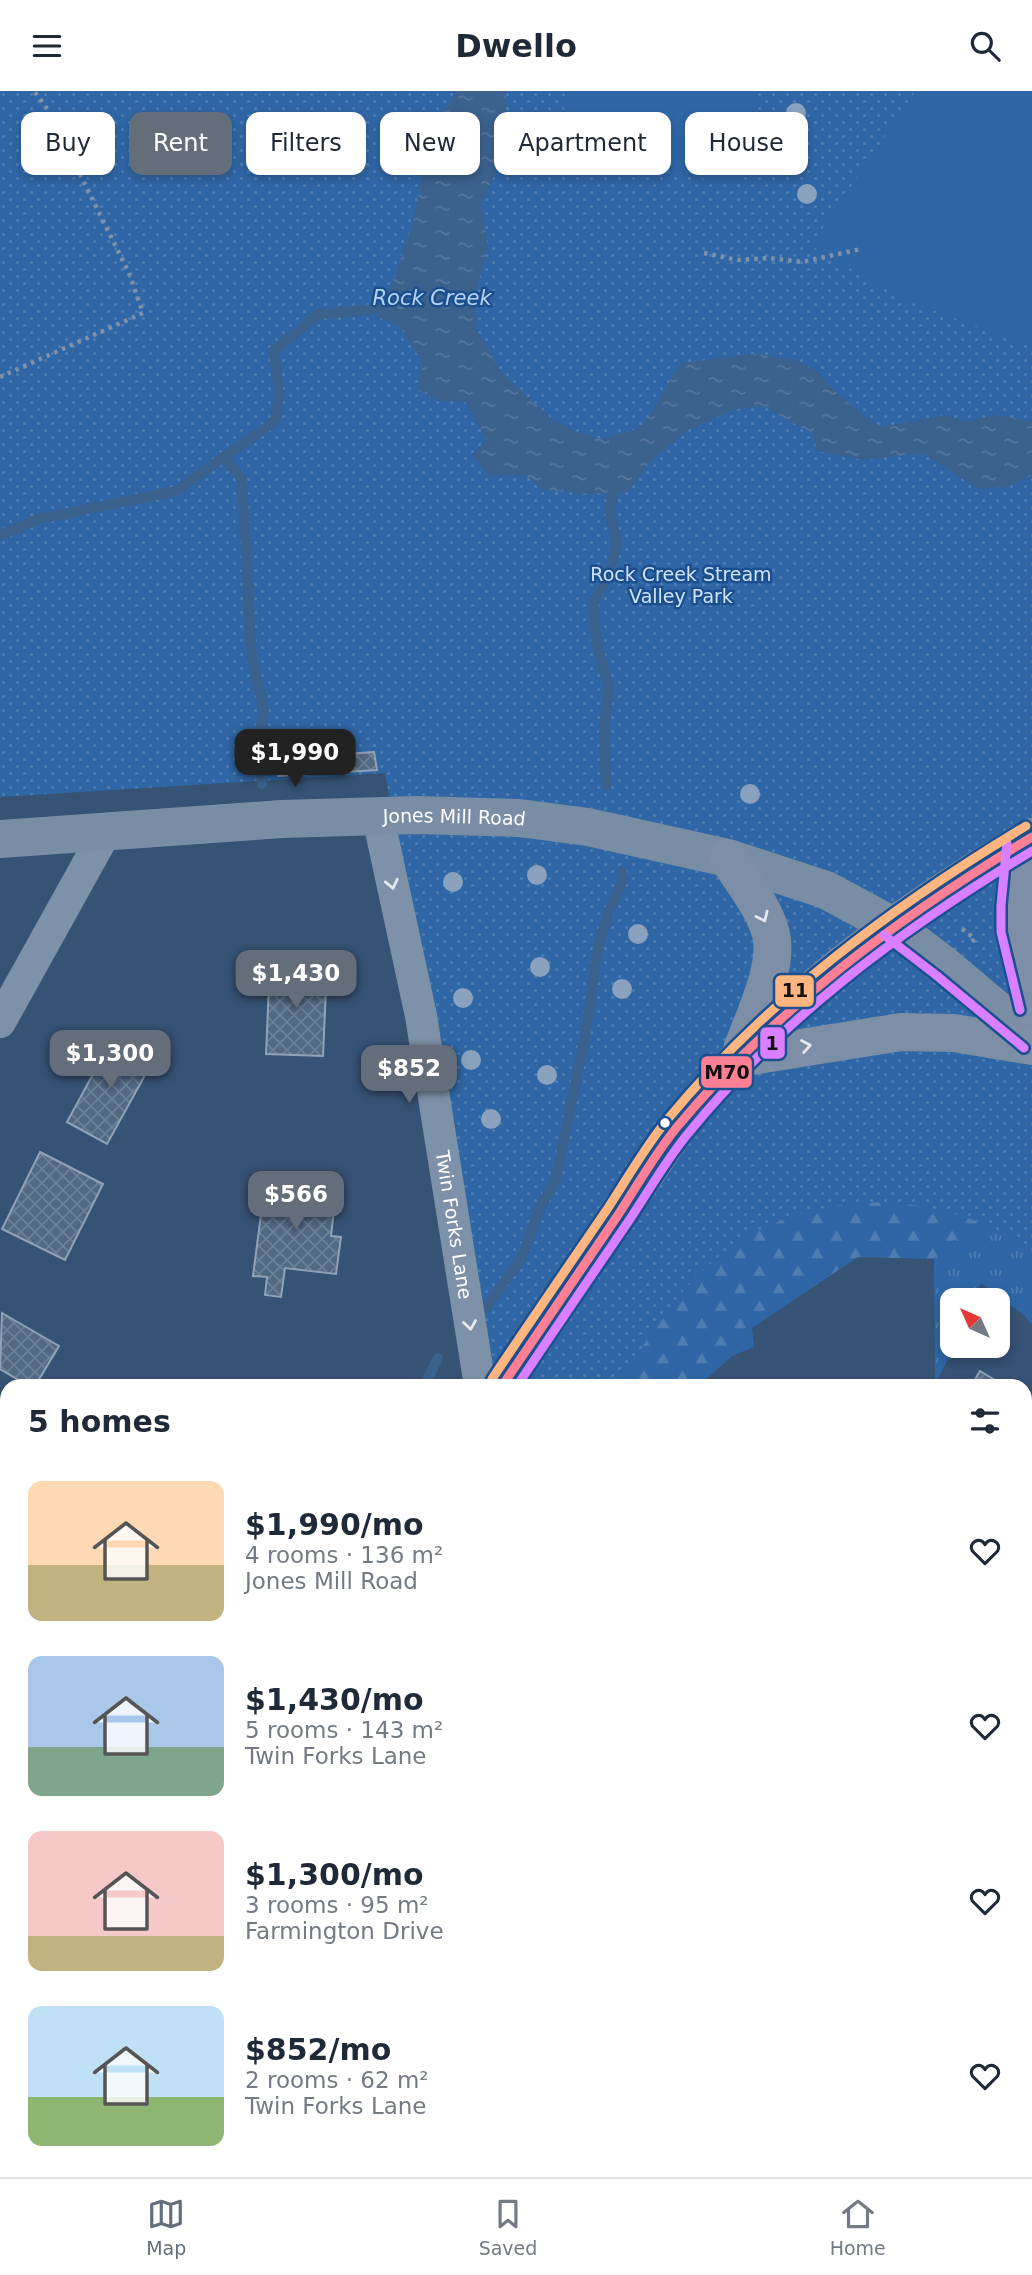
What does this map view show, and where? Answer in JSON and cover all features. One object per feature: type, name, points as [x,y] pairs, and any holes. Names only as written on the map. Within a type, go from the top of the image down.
[{"type":"main road","name":"Jones Mill Road","points":[[0,839],[282,819],[417,815],[533,820],[588,827],[728,858],[826,890],[891,925],[944,965],[1032,1039]]},
{"type":"main road","points":[[507,1379],[675,1130],[738,1058],[832,972],[891,925],[1026,841]]},
{"type":"main road","points":[[1026,841],[1013,906],[1013,931],[1032,1007]]},
{"type":"main road","points":[[728,858],[762,912],[771,935],[772,955],[768,978],[738,1058]]},
{"type":"main road","points":[[738,1058],[901,1032],[954,1034],[1032,1046]]},
{"type":"street","name":"Twin Forks Lane","points":[[378,817],[421,1016],[479,1379]]},
{"type":"street","points":[[0,1023],[106,833]]},
{"type":"path","points":[[0,377],[143,313],[130,272],[48,110],[34,91]]},
{"type":"path","points":[[704,253],[737,260],[770,258],[802,262],[861,249]]},
{"type":"green space","name":"Rock Creek Stream Valley Park","points":[[0,91],[1032,91],[1032,1253],[991,1227],[951,1213],[909,1204],[868,1203],[827,1207],[787,1218],[750,1236],[715,1260],[675,1301],[622,1379],[494,1379],[385,773],[0,797]]},
{"type":"green space","points":[[568,91],[757,91],[752,112],[685,112],[685,175],[671,172],[671,112],[564,112]]},
{"type":"green space","points":[[916,91],[1032,91],[1032,345],[903,299],[811,246]]},
{"type":"green space","points":[[685,175],[736,175],[733,185]]},
{"type":"green space","points":[[703,1172],[1018,1217],[953,1241],[934,1259],[858,1257],[752,1328],[754,1347],[732,1356],[707,1379],[560,1379]]},
{"type":"green space","points":[[1018,1217],[1032,1224],[1032,1325],[1010,1305],[1010,1288],[988,1288],[981,1283],[979,1288],[940,1288],[940,1358],[948,1358],[938,1379],[935,1379],[934,1259],[953,1241]]},
{"type":"water","name":"Rock Creek","points":[[455,91],[506,91],[506,112],[494,112],[495,175],[481,204],[488,246],[476,291],[476,329],[502,373],[553,420],[577,432],[601,439],[634,430],[644,424],[681,363],[753,354],[795,360],[817,371],[867,419],[883,427],[946,415],[967,422],[995,415],[1032,421],[1032,475],[1007,487],[978,489],[923,453],[863,460],[817,451],[813,433],[765,406],[736,409],[688,430],[650,462],[628,492],[591,494],[543,490],[525,475],[489,476],[472,454],[487,440],[465,402],[440,401],[419,391],[422,362],[399,326],[376,317],[396,274],[413,221],[423,175],[480,175],[480,112],[444,112]]},
{"type":"building","points":[[374,752],[377,770],[278,776],[277,758]]},
{"type":"building","points":[[270,963],[327,966],[323,1056],[266,1054]]},
{"type":"building","points":[[113,1037],[154,1059],[107,1144],[67,1122]]},
{"type":"building","points":[[40,1152],[103,1184],[65,1260],[2,1229]]},
{"type":"building","points":[[266,1176],[337,1185],[331,1236],[341,1237],[336,1274],[285,1268],[281,1297],[265,1295],[267,1277],[253,1276]]},
{"type":"building","points":[[2,1313],[59,1346],[39,1379],[17,1379],[0,1369]]},
{"type":"building","points":[[980,1371],[993,1379],[975,1379]]},
{"type":"waterway","points":[[0,535],[39,519],[176,491],[275,421],[279,395],[274,350],[319,314],[393,305]]},
{"type":"waterway","points":[[223,457],[242,479],[252,659],[264,711],[257,743],[262,784]]},
{"type":"waterway","points":[[606,786],[604,726],[609,689],[596,640],[594,602],[609,573],[617,544],[610,512],[614,482]]},
{"type":"waterway","points":[[478,1318],[521,1259],[541,1205],[555,1183],[585,1037],[598,947],[609,911],[623,880],[622,872]]},
{"type":"waterway","points":[[428,1379],[438,1358]]},
{"type":"transit line","name":"11","points":[[492,1379],[651,1141],[746,1034],[789,995],[880,923],[927,889],[1026,826]]},
{"type":"transit line","name":"M70","points":[[507,1379],[661,1148],[716,1083],[756,1042],[842,967],[934,899],[1032,837]]},
{"type":"transit line","name":"1","points":[[1007,843],[1001,932],[1020,1010]]},
{"type":"transit line","name":"1","points":[[522,1379],[671,1156],[723,1093],[803,1014],[846,978],[937,911],[1032,851]]},
{"type":"transit line","name":"1","points":[[884,935],[1024,1048]]}]
